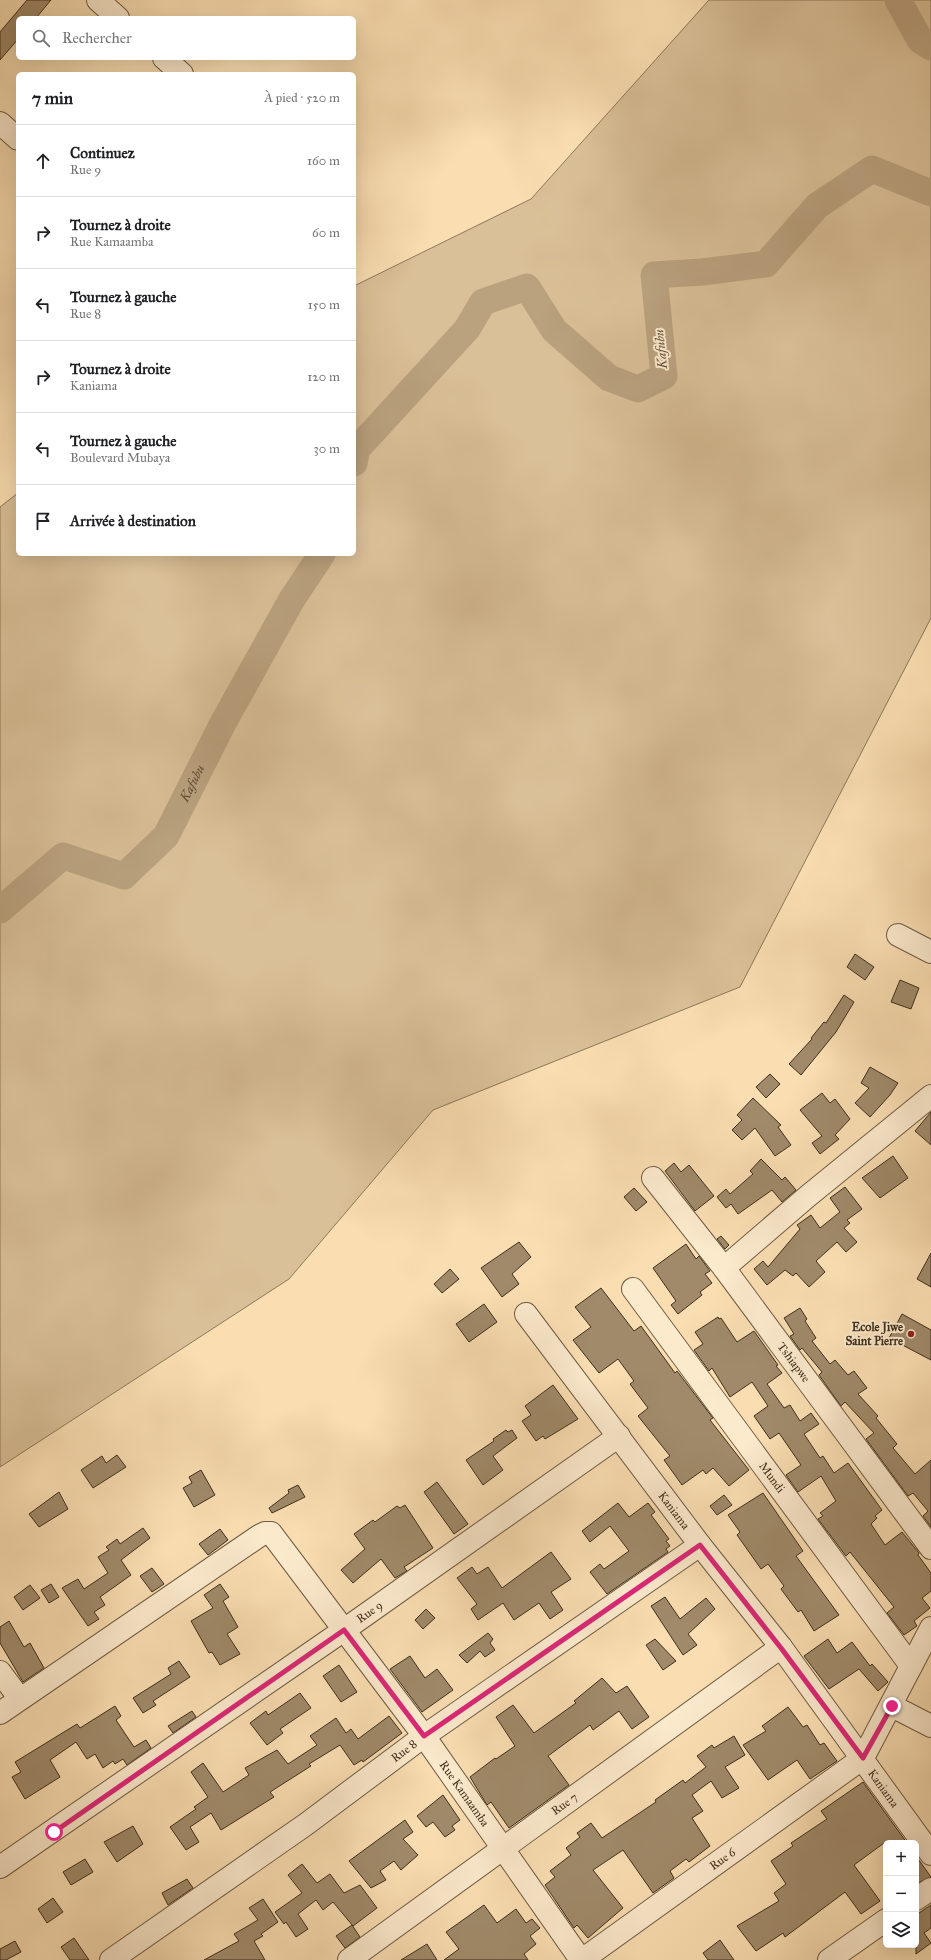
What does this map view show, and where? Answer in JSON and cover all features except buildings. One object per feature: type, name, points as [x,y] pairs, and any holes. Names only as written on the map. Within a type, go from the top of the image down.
[{"type":"street","points":[[98,0],[116,16]]},
{"type":"street","points":[[166,60],[180,72]]},
{"type":"street","points":[[0,123],[16,137]]},
{"type":"street","points":[[898,935],[931,952]]},
{"type":"street","points":[[724,1268],[808,1196],[931,1096]]},
{"type":"street","name":"Tshiapwe","points":[[654,1178],[724,1268],[931,1548]]},
{"type":"street","name":"Mundi","points":[[634,1290],[911,1666]]},
{"type":"street","name":"Kaniama","points":[[526,1314],[700,1545],[781,1648],[863,1758],[931,1854]]},
{"type":"street","name":"Rue 9","points":[[0,1867],[344,1630],[619,1436]]},
{"type":"street","name":"Rue Kamaamba","points":[[0,1713],[265,1533],[272,1534],[424,1736],[501,1849],[582,1960]]},
{"type":"street","name":"Rue 8","points":[[111,1960],[305,1825],[424,1736],[700,1545]]},
{"type":"street","points":[[863,1758],[892,1706],[931,1628]]},
{"type":"street","name":"Rue 7","points":[[348,1960],[781,1648]]},
{"type":"street","points":[[0,1672],[20,1700]]},
{"type":"street","points":[[892,1706],[931,1726]]},
{"type":"street","name":"Rue 6","points":[[582,1960],[863,1758]]},
{"type":"street","points":[[919,1898],[931,1889]]},
{"type":"street","points":[[829,1960],[883,1922]]},
{"type":"shaded area","points":[[709,0],[931,0],[931,618],[740,987],[433,1110],[289,1279],[0,1467],[0,507],[16,495],[16,556],[356,556],[356,285],[531,199]]},
{"type":"waterway","name":"Kafubu","points":[[898,0],[920,40],[931,47]]},
{"type":"waterway","name":"Kafubu","points":[[356,454],[357,449],[467,329],[483,302],[527,287],[554,330],[609,378],[638,389],[664,376],[654,275],[702,272],[766,264],[817,206],[872,169],[931,193]]},
{"type":"waterway","name":"Kafubu","points":[[0,910],[63,856],[124,876],[166,836],[223,723],[292,599],[321,556]]},
{"type":"place","name":"Ecole Jiwe Saint Pierre","points":[[911,1334]]},
{"type":"route","points":[[54,1832],[344,1630],[424,1736],[700,1545],[781,1648],[863,1758],[892,1706]]}]
